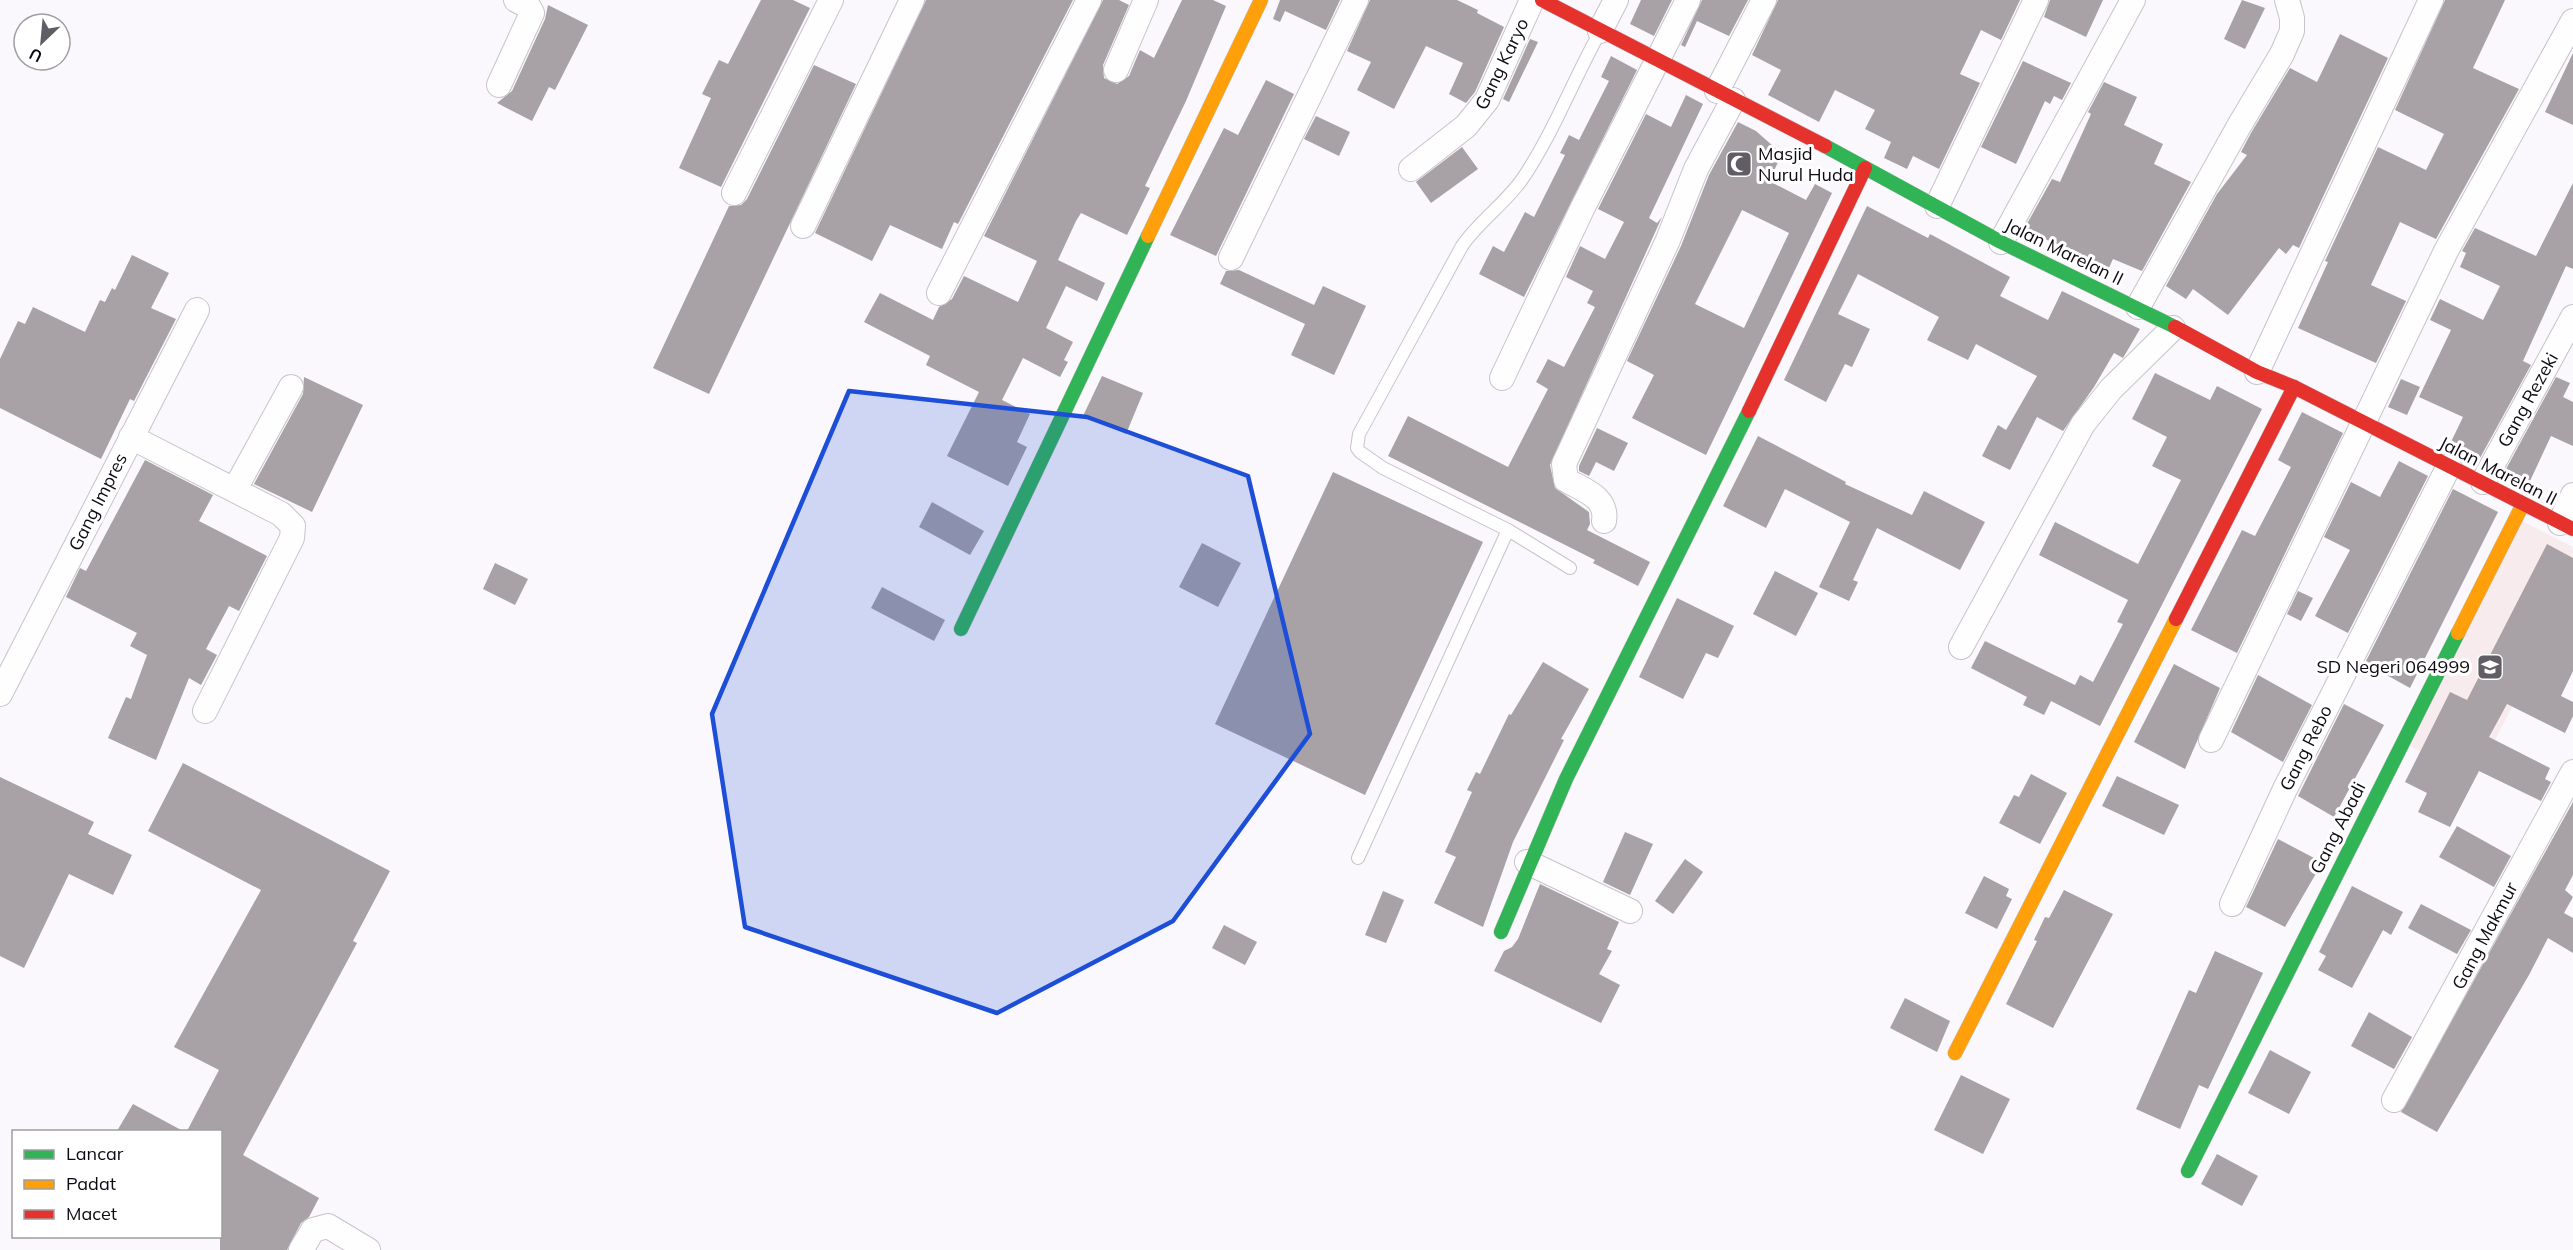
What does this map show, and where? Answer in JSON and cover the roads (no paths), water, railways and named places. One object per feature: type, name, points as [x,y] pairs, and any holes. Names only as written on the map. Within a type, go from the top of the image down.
[{"type":"street","points":[[499,85],[532,14],[528,6],[516,0]]},
{"type":"street","points":[[734,193],[831,0]]},
{"type":"street","points":[[803,226],[912,0]]},
{"type":"street","points":[[939,293],[1089,0]]},
{"type":"street","points":[[1116,70],[1146,0]]},
{"type":"street","points":[[961,629],[1261,0]]},
{"type":"street","points":[[1231,258],[1356,0]]},
{"type":"street","points":[[1600,31],[1616,0]]},
{"type":"street","points":[[1502,378],[1583,207],[1688,0]]},
{"type":"street","points":[[1604,521],[1606,511],[1603,504],[1594,496],[1566,480],[1564,464],[1668,240],[1764,0]]},
{"type":"street","points":[[1937,206],[2036,0]]},
{"type":"street","points":[[2001,242],[2133,0]]},
{"type":"street","points":[[2138,307],[2282,54],[2292,31],[2292,18],[2287,0]]},
{"type":"street","points":[[2258,372],[2431,0]]},
{"type":"street","name":"Jalan Marelan II","points":[[1545,1],[1937,206],[2001,242],[2138,307],[2258,372],[2294,387],[2483,482],[2563,529]]},
{"type":"street","name":"Gang Karyo","points":[[1411,169],[1477,115],[1545,1]]},
{"type":"street","points":[[2211,740],[2446,251],[2573,21]]},
{"type":"street","points":[[1500,932],[1527,862],[1609,687],[1690,531],[1865,168]]},
{"type":"street","name":"Gang Impres","points":[[0,694],[196,310]]},
{"type":"street","name":"Gang Rezeki","points":[[2483,482],[2573,317]]},
{"type":"street","points":[[1961,646],[2083,424],[2110,389],[2173,328]]},
{"type":"street","points":[[235,489],[291,387]]},
{"type":"street","points":[[1955,1053],[2294,387]]},
{"type":"street","points":[[131,437],[281,514],[290,521],[294,533],[205,711]]},
{"type":"street","name":"Gang Rebo","points":[[2232,904],[2285,789],[2449,466]]},
{"type":"street","points":[[2563,529],[2573,495]]},
{"type":"street","name":"Gang Abadi","points":[[2188,1171],[2523,504]]},
{"type":"street","name":"Gang Makmur","points":[[2394,1100],[2573,772]]},
{"type":"street","points":[[1527,862],[1630,911]]},
{"type":"street","points":[[301,1250],[313,1230],[328,1226],[368,1250]]},
{"type":"lane","points":[[1570,568],[1508,530],[1383,468],[1360,452],[1357,442],[1359,434],[1462,246],[1471,233],[1521,181],[1545,142],[1600,31]]},
{"type":"lane","points":[[1358,858],[1508,530]]},
{"type":"place","name":"Masjid Nurul Huda","points":[[1739,164]]},
{"type":"place","name":"SD Negeri 064999","points":[[2490,667]]}]
